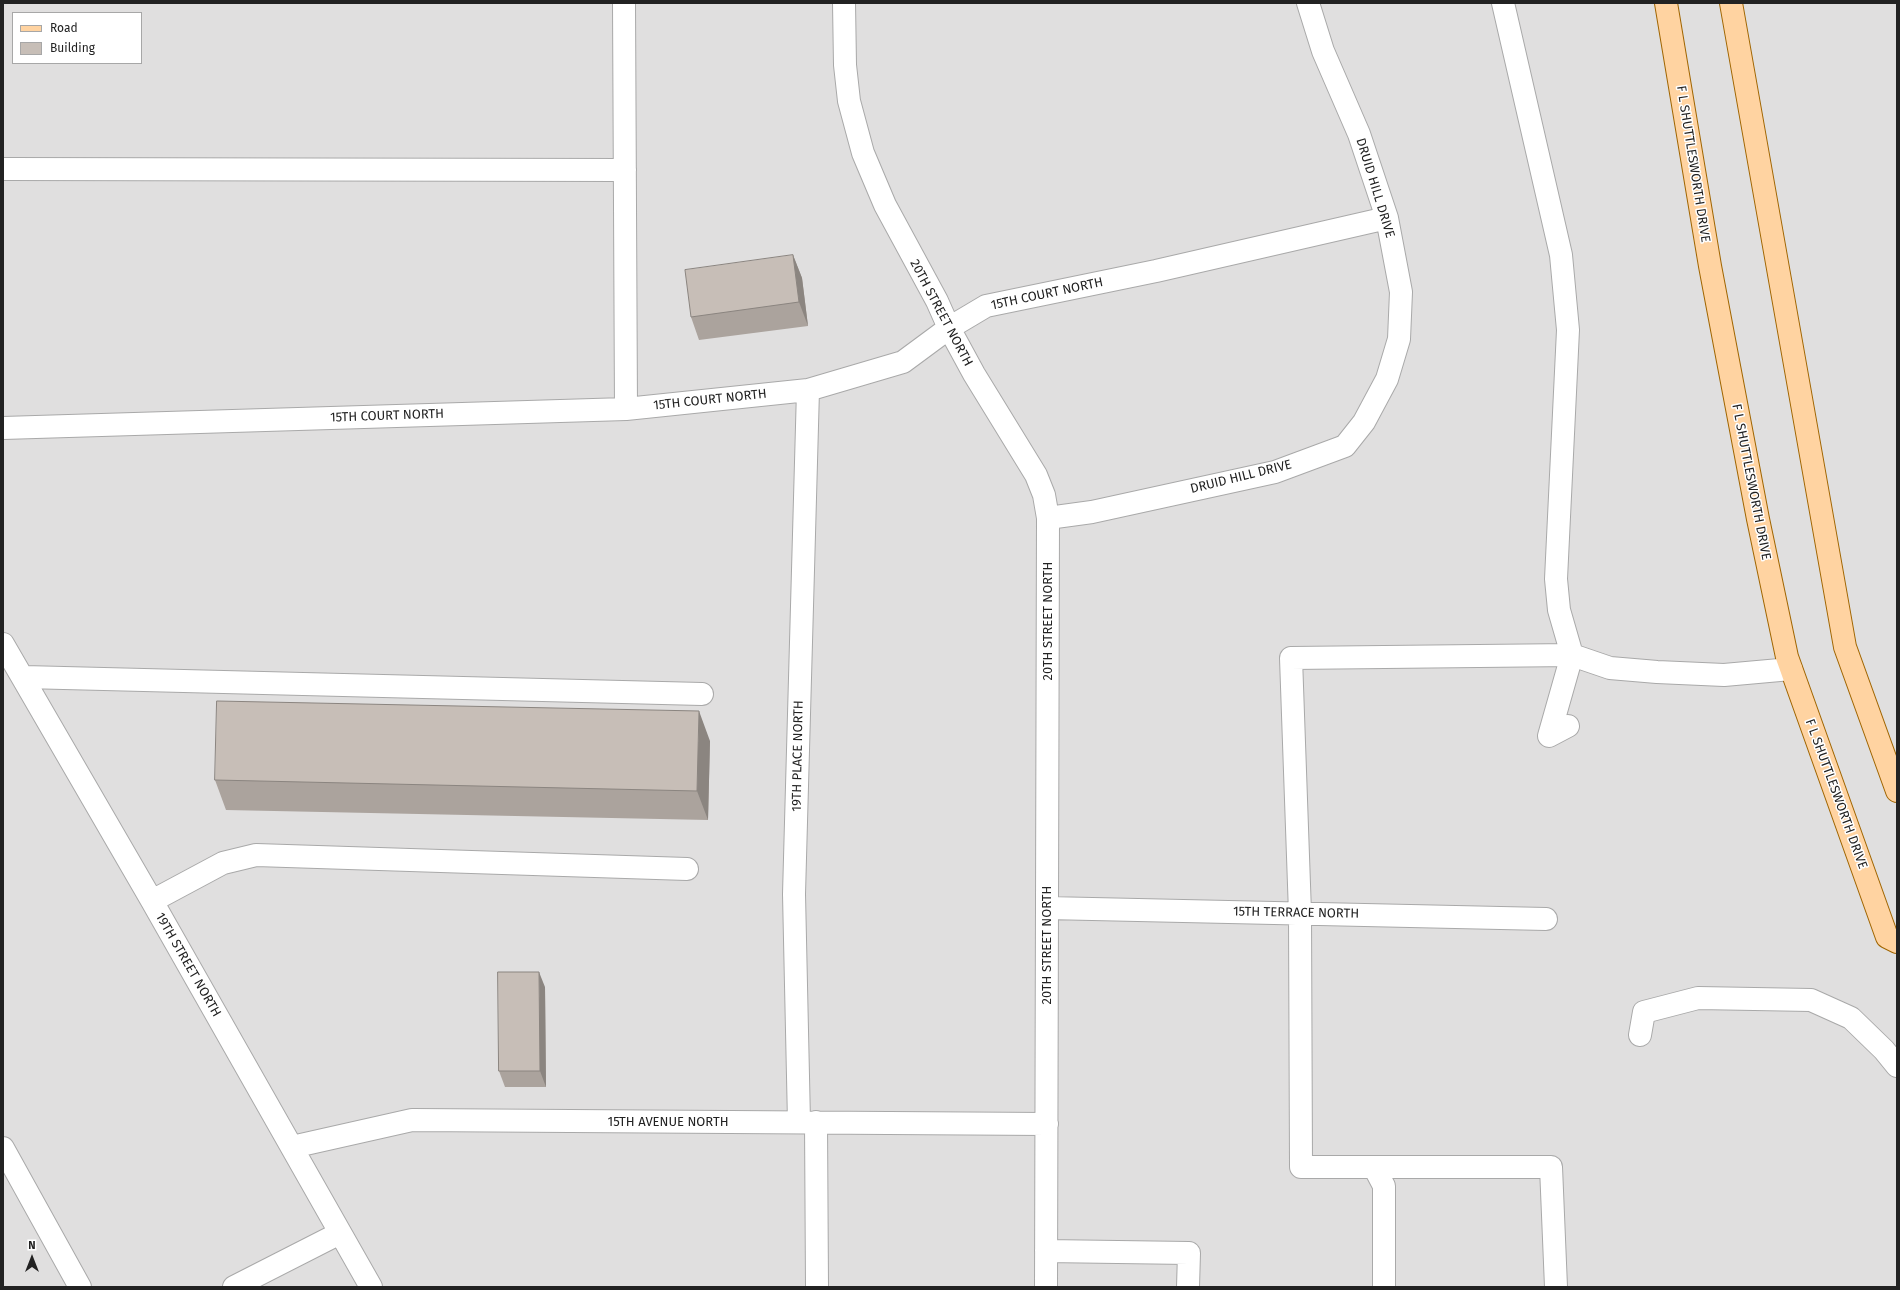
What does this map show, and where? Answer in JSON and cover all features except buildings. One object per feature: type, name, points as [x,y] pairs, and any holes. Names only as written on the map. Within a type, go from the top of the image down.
[{"type":"main road","name":"F L SHUTTLESWORTH DRIVE","points":[[1666,3],[1712,273],[1758,519],[1787,657],[1887,937],[1897,942]]},
{"type":"main road","points":[[1731,3],[1846,647],[1897,791]]},
{"type":"street","points":[[624,3],[626,409]]},
{"type":"street","name":"20TH STREET NORTH","points":[[844,3],[845,65],[849,102],[863,153],[885,205],[937,301],[949,328],[974,374],[1036,475],[1044,495],[1048,518],[1046,1287]]},
{"type":"street","name":"DRUID HILL DRIVE","points":[[1048,518],[1092,512],[1275,472],[1345,446],[1364,422],[1387,378],[1399,339],[1401,292],[1387,218],[1359,134],[1324,51],[1308,3]]},
{"type":"street","points":[[1503,3],[1561,255],[1568,330],[1556,579],[1559,610],[1572,655],[1549,736],[1568,726]]},
{"type":"street","points":[[3,169],[625,170]]},
{"type":"street","name":"15TH COURT NORTH","points":[[3,428],[626,409],[808,390],[902,362],[949,328],[986,306],[1156,271],[1387,218]]},
{"type":"street","name":"19TH PLACE NORTH","points":[[808,390],[794,894],[817,1287]]},
{"type":"street","name":"19TH STREET NORTH","points":[[3,644],[24,677],[371,1287]]},
{"type":"street","points":[[1556,1287],[1551,1167],[1301,1167],[1300,913],[1291,658],[1572,655],[1610,668],[1657,672],[1724,675],[1791,669]]},
{"type":"street","points":[[24,677],[702,694]]},
{"type":"street","points":[[152,901],[223,863],[256,855],[687,869]]},
{"type":"street","name":"15TH TERRACE NORTH","points":[[1047,908],[1546,919]]},
{"type":"street","points":[[1640,1035],[1644,1012],[1698,998],[1811,1000],[1851,1018],[1884,1050],[1897,1066]]},
{"type":"street","name":"15TH AVENUE NORTH","points":[[292,1147],[412,1120],[1047,1124]]},
{"type":"street","points":[[3,1148],[80,1287]]},
{"type":"street","points":[[1374,1167],[1384,1186],[1384,1287]]},
{"type":"street","points":[[234,1287],[340,1233]]},
{"type":"street","points":[[1046,1251],[1189,1253],[1188,1287]]},
{"type":"shaded area","points":[[3,3],[1897,3],[1897,1287],[3,1287]]}]
